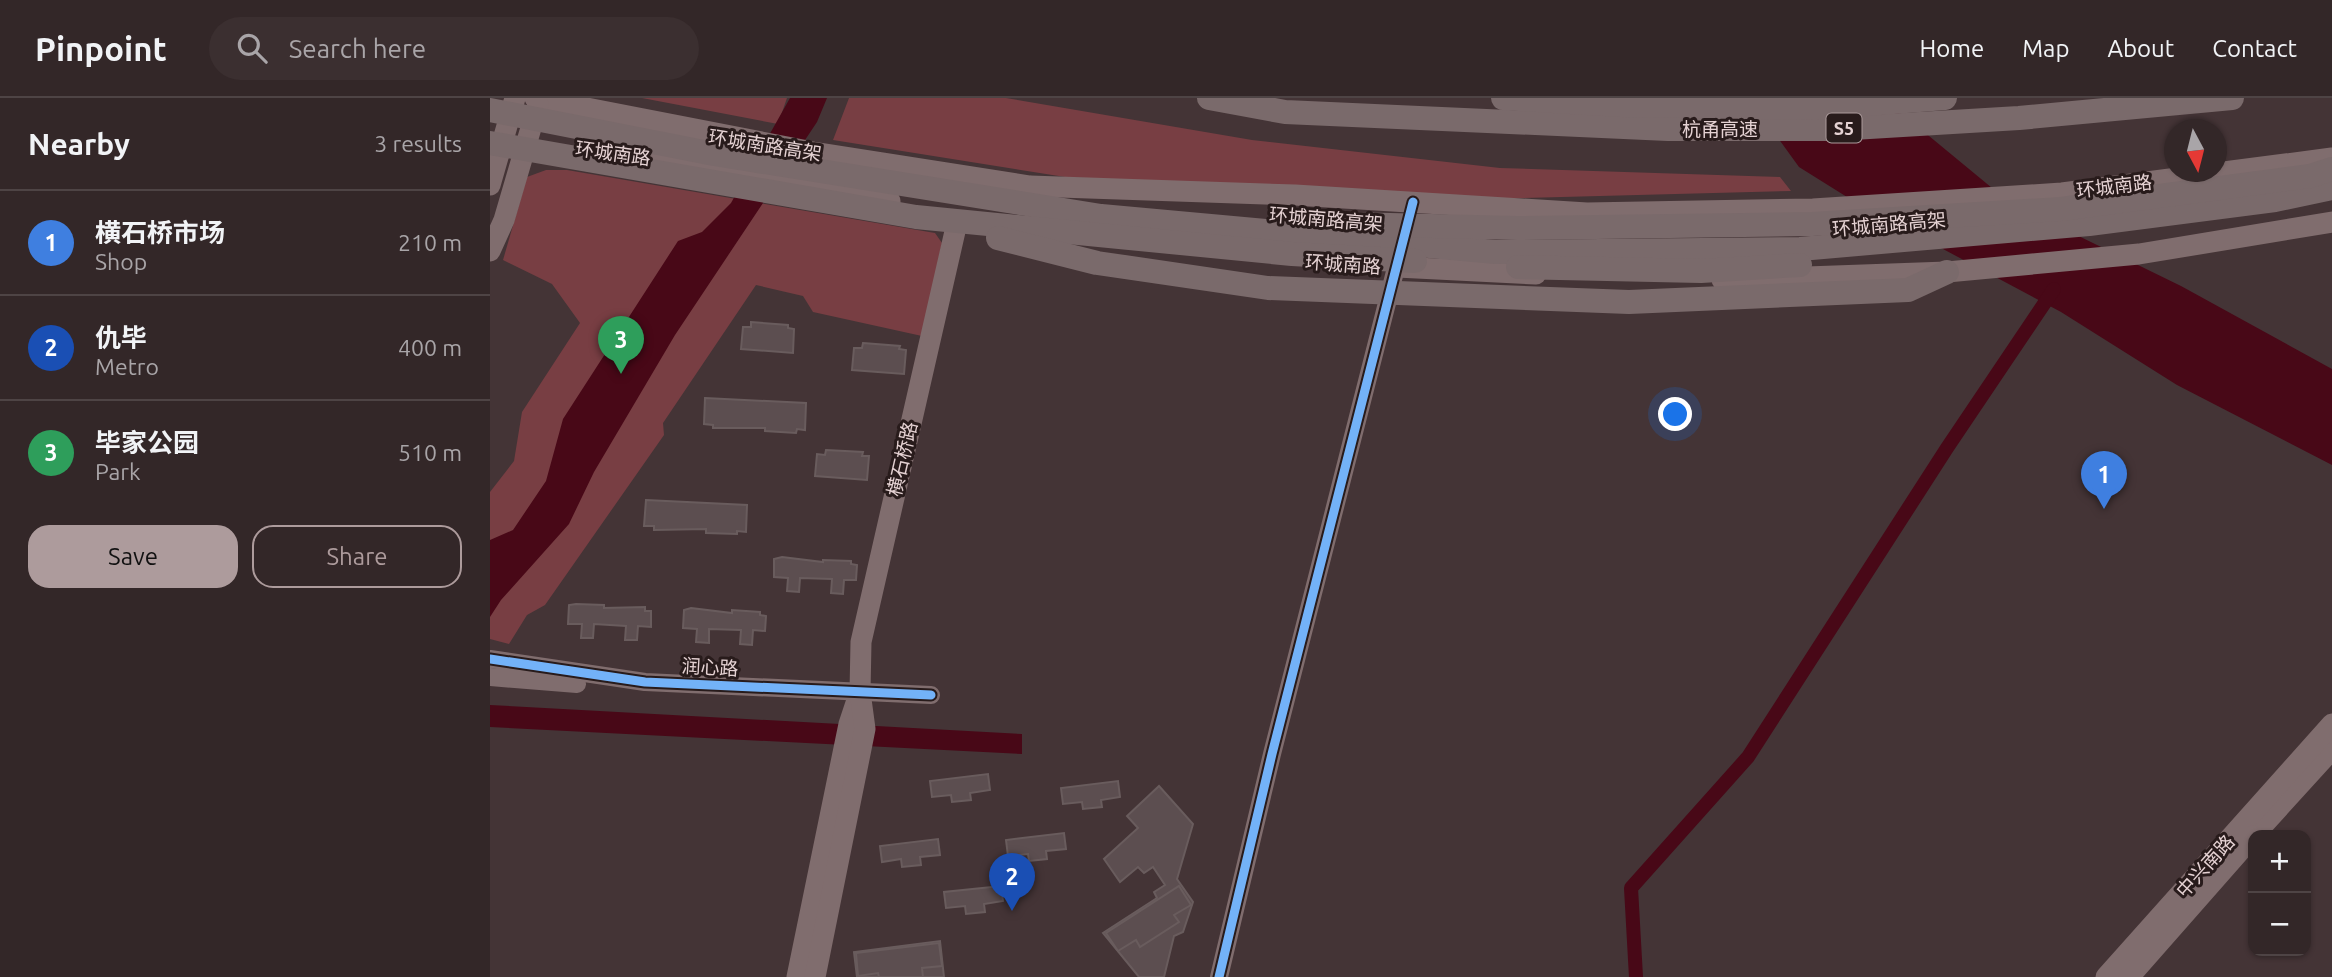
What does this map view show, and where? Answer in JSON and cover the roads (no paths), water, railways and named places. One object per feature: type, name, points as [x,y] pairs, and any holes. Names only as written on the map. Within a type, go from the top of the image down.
[{"type":"highway","name":"杭甬高速","points":[[1209,98],[1285,112],[1668,130],[1836,129],[2019,118],[2232,98]]},
{"type":"highway","name":"杭甬高速","points":[[1503,98],[1621,106],[1816,108],[1945,98]]},
{"type":"highway","name":"环城南路高架","points":[[490,110],[715,154],[1101,216],[1495,253],[1800,249],[2089,224],[2276,200],[2332,188]]},
{"type":"highway","name":"环城南路高架","points":[[490,143],[916,217],[1292,254],[1551,269],[1701,271],[1848,262],[2140,234],[2332,205]]},
{"type":"highway","points":[[1101,216],[1205,216],[1323,223],[1517,228],[1812,224],[2310,176],[2332,169]]},
{"type":"highway","points":[[916,217],[1097,262],[1268,288],[1629,302],[1908,290],[1947,272]]},
{"type":"main road","points":[[490,117],[496,98]]},
{"type":"main road","points":[[490,185],[514,98]]},
{"type":"main road","points":[[490,251],[504,220],[529,141],[537,98]]},
{"type":"main road","name":"环城南路","points":[[537,98],[813,152],[1030,186],[1413,202],[1587,213],[2062,201],[2332,158]]},
{"type":"main road","name":"环城南路","points":[[490,135],[736,171],[949,213],[1128,242],[1270,260],[1396,267],[1756,281],[1947,272],[2139,254],[2332,222]]},
{"type":"main road","name":"横石桥路","points":[[815,977],[865,729],[860,692],[861,642],[956,227]]},
{"type":"main road","name":"横石桥路","points":[[797,977],[849,724],[860,692]]},
{"type":"main road","name":"中兴南路","points":[[2106,977],[2332,724]]},
{"type":"main road","name":"中兴南路","points":[[2259,830],[2332,749]]},
{"type":"main road","name":"中兴南路","points":[[2129,977],[2248,843]]},
{"type":"street","points":[[1219,977],[1272,754],[1413,202]]},
{"type":"street","name":"润心路","points":[[490,659],[645,682]]},
{"type":"street","name":"润心路","points":[[490,677],[586,685],[645,682],[930,695]]},
{"type":"waterway","points":[[1636,977],[1631,888],[1748,757],[1947,448],[2054,289]]},
{"type":"place","name":"毕家公园","points":[[621,374]]},
{"type":"place","name":"横石桥市场","points":[[2104,509]]},
{"type":"place","name":"仇毕","points":[[1012,911]]}]
